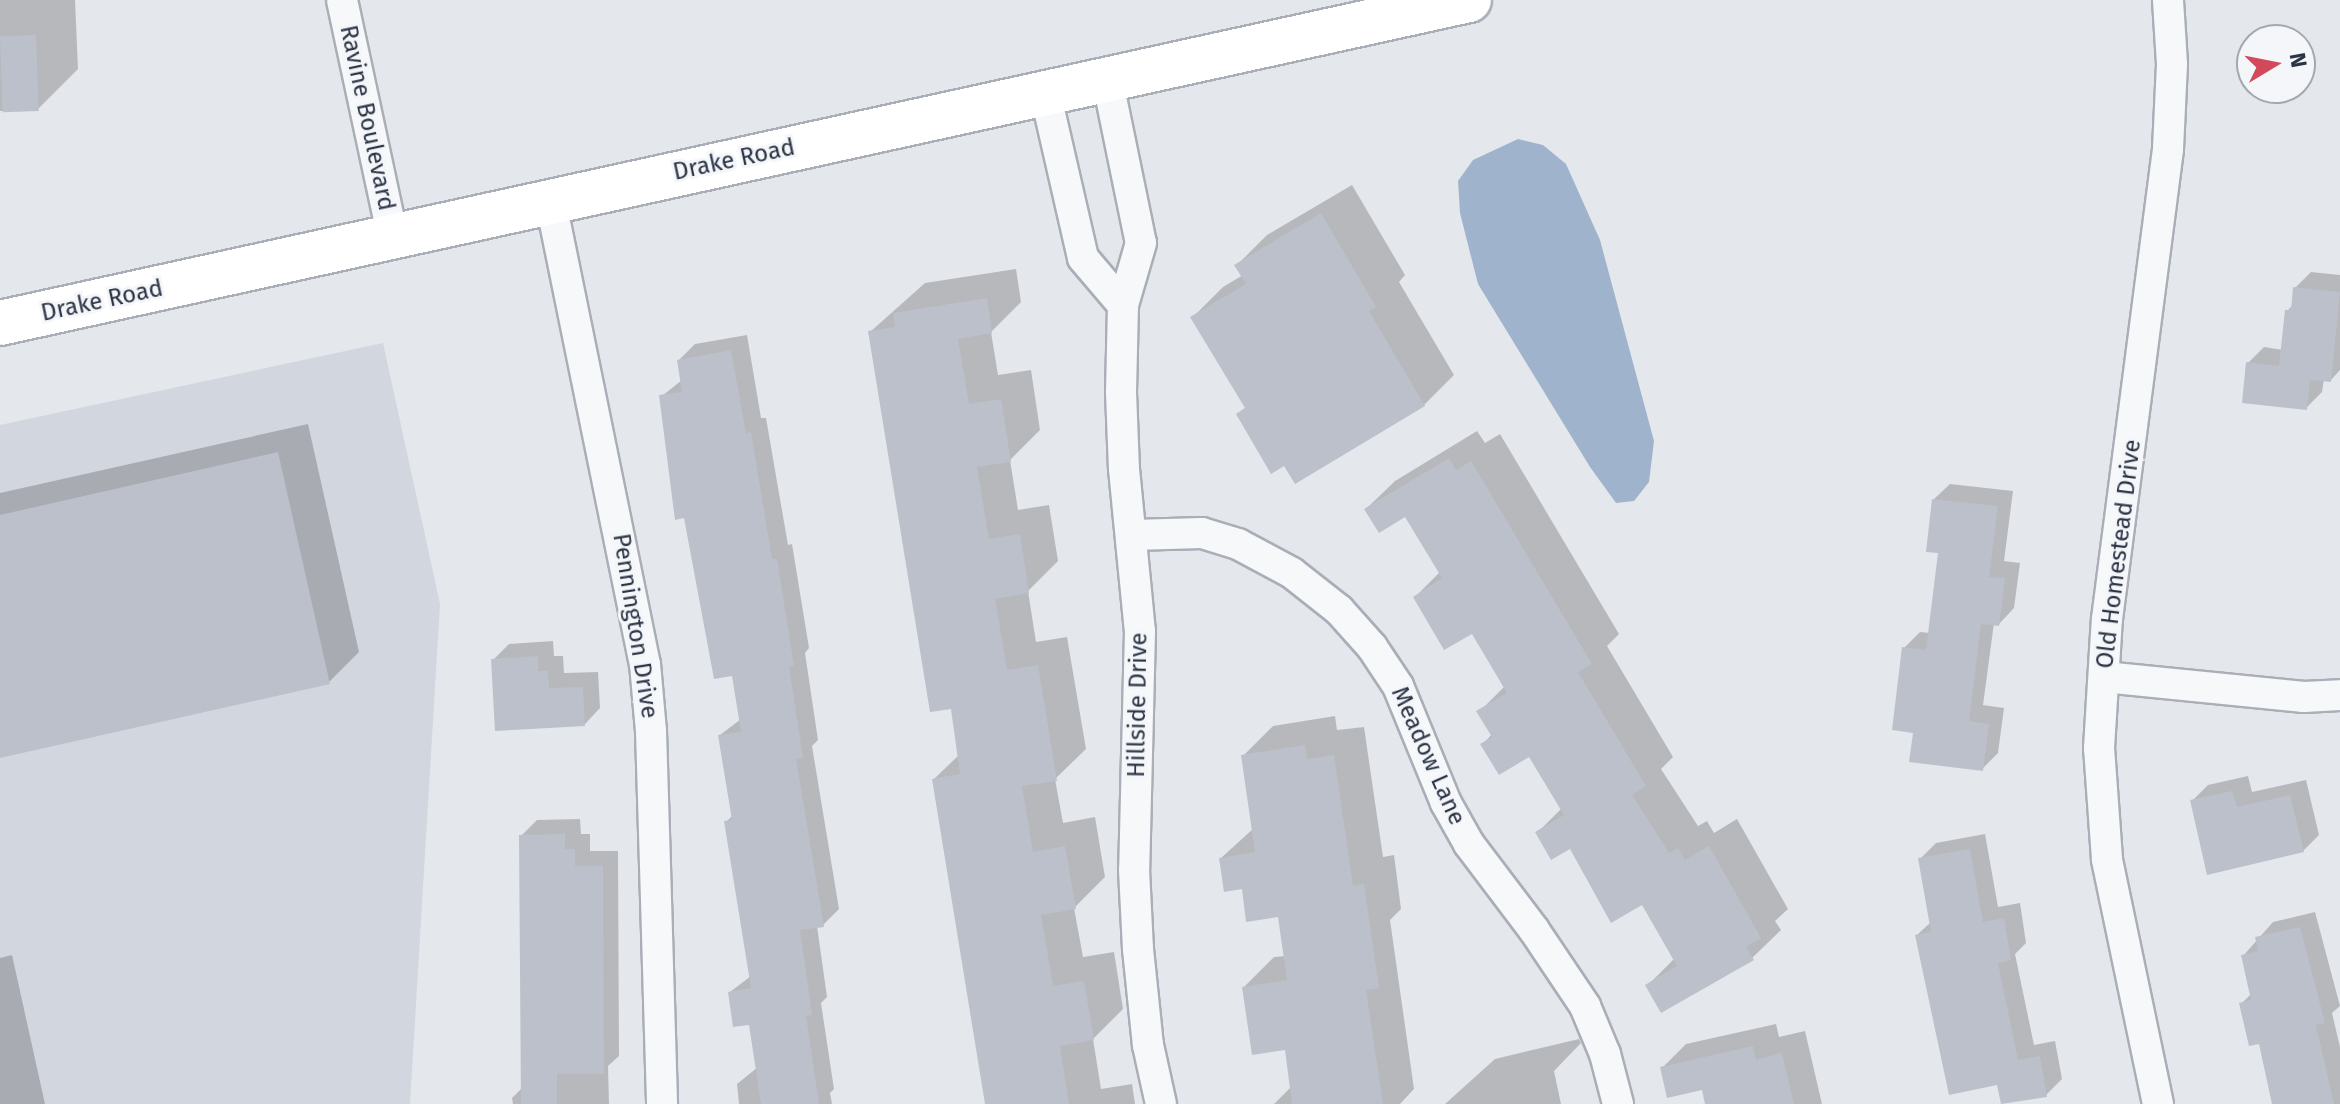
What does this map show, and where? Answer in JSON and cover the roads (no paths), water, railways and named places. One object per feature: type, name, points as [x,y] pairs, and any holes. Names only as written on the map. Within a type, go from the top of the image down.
[{"type":"street","name":"Ravine Boulevard","points":[[342,0],[393,237]]},
{"type":"street","name":"Drake Road","points":[[0,323],[1469,0]]},
{"type":"street","name":"Old Homestead Drive","points":[[2158,1104],[2107,859],[2099,748],[2107,619],[2168,149],[2172,64],[2168,0]]},
{"type":"street","name":"Hillside Drive","points":[[1107,78],[1141,243],[1123,305],[1124,469],[1133,535],[1140,631],[1134,870],[1138,949],[1148,1045],[1161,1104]]},
{"type":"street","points":[[1045,92],[1083,258],[1123,305]]},
{"type":"street","name":"Pennington Drive","points":[[551,203],[645,664],[651,731],[662,1104]]},
{"type":"street","name":"Meadow Lane","points":[[1133,535],[1202,533],[1238,544],[1292,573],[1339,610],[1364,637],[1398,686],[1446,803],[1469,844],[1534,930],[1585,1006],[1605,1054],[1618,1104]]},
{"type":"street","points":[[2104,677],[2304,697],[2340,695]]},
{"type":"water","points":[[1518,139],[1543,145],[1566,164],[1600,240],[1654,441],[1649,482],[1634,501],[1616,503],[1590,467],[1478,284],[1460,213],[1458,181],[1473,160]]}]
